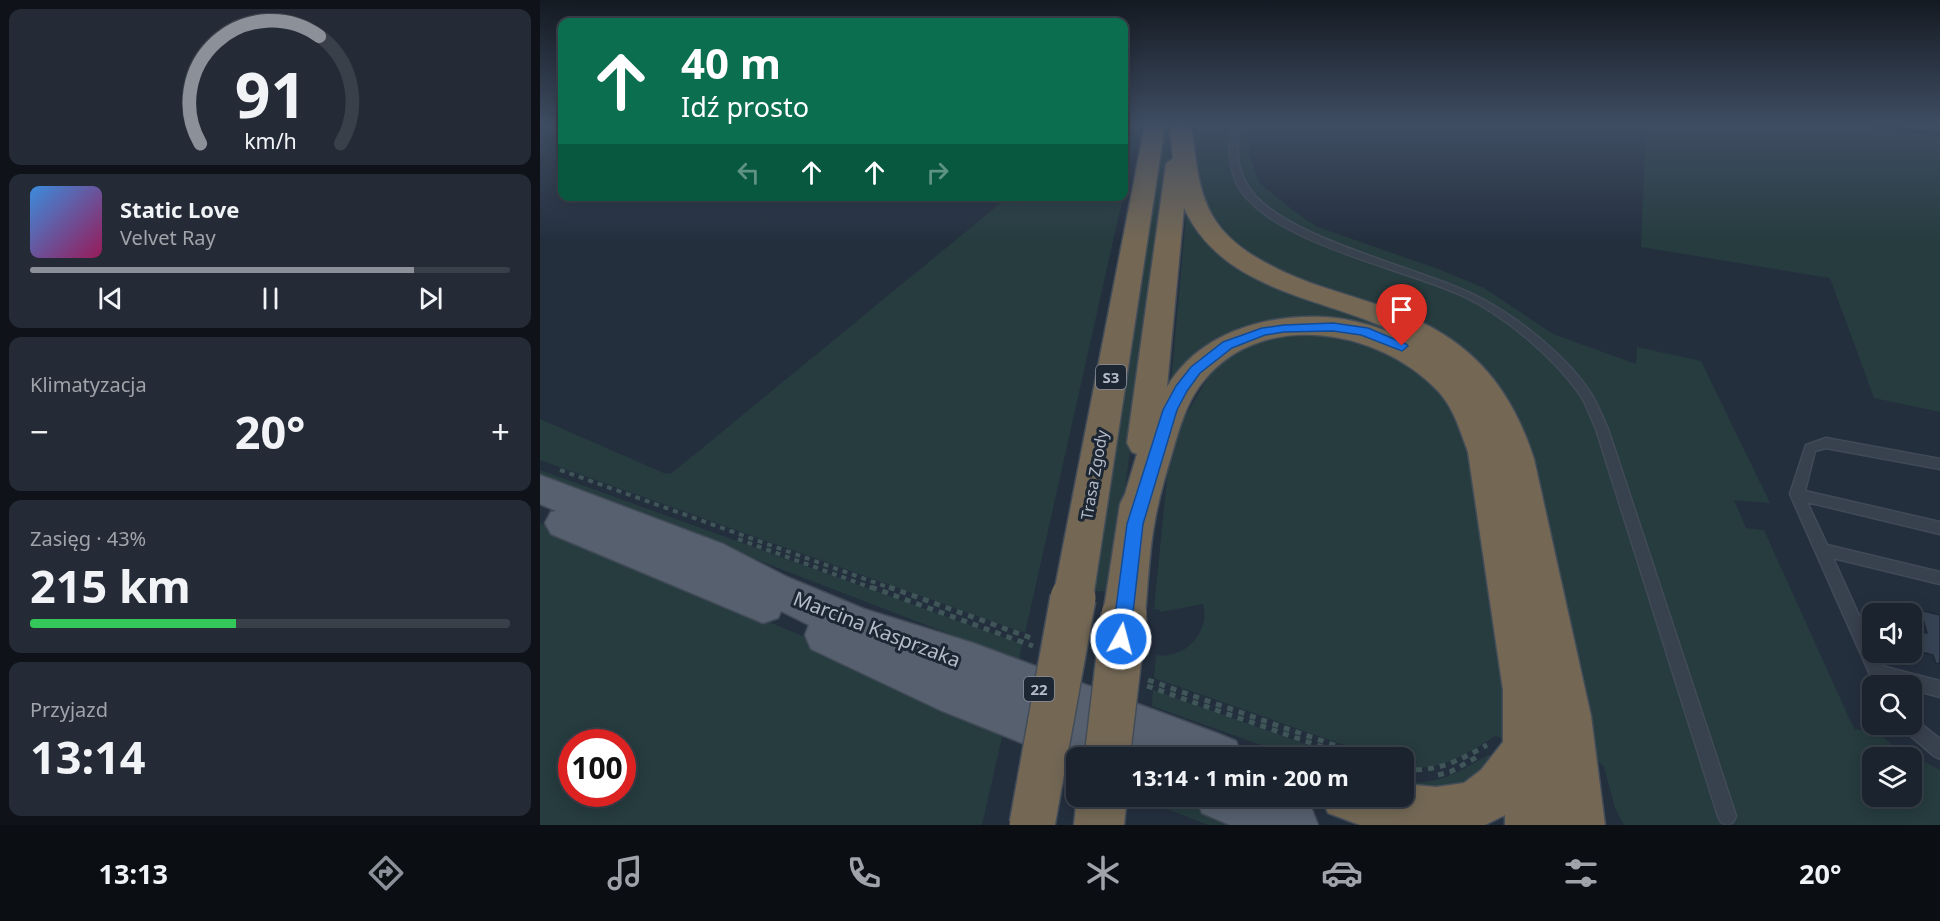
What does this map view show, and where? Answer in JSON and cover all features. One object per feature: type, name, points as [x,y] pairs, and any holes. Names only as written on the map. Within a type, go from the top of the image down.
[{"type":"highway","name":"Trasa Zgody","points":[[1032,825],[1045,649],[1072,598],[1164,164]]},
{"type":"highway","name":"S3","points":[[1108,747],[1135,524],[1169,164]]},
{"type":"highway","points":[[1183,164],[1195,205],[1207,227],[1250,266],[1287,284],[1391,319],[1427,336],[1455,354],[1481,380],[1510,433],[1515,451],[1568,716],[1576,767],[1580,825]]},
{"type":"highway","points":[[1135,524],[1170,410],[1188,379],[1213,354],[1244,338],[1262,332],[1305,326],[1364,331],[1414,352],[1450,384],[1473,418],[1485,452],[1521,658],[1528,748],[1530,825]]},
{"type":"highway","points":[[1010,825],[1045,649]]},
{"type":"highway","points":[[1391,807],[1437,812],[1464,807],[1484,800],[1500,786],[1528,748]]},
{"type":"highway","points":[[1576,767],[1591,825]]},
{"type":"highway","points":[[1099,825],[1101,807]]},
{"type":"main road","name":"Marcina Kasprzaka","points":[[547,476],[773,589],[857,626],[973,664],[1190,747]]},
{"type":"main road","name":"Marcina Kasprzaka","points":[[540,513],[760,604],[956,695],[1090,747]]},
{"type":"main road","points":[[1247,807],[1293,825]]},
{"type":"main road","points":[[1348,807],[1393,825]]},
{"type":"lane","points":[[1235,164],[1246,193],[1281,221],[1307,234],[1468,294],[1528,337],[1585,394],[1602,429],[1727,816]]},
{"type":"lane","points":[[1878,675],[1797,494],[1810,448],[1826,443],[1940,464]]},
{"type":"lane","points":[[1797,494],[1940,528]]},
{"type":"lane","points":[[1823,550],[1940,578]]},
{"type":"lane","points":[[1922,686],[1940,689]]},
{"type":"lane","points":[[1922,734],[1940,750]]},
{"type":"path","points":[[547,476],[1045,649]]},
{"type":"path","points":[[1137,676],[1340,747]]},
{"type":"path","points":[[1145,685],[1323,747]]},
{"type":"path","points":[[1414,770],[1422,771],[1446,766],[1495,741],[1528,748]]},
{"type":"green space","points":[[1156,164],[1169,164],[1111,592],[1096,591],[1097,546]]},
{"type":"green space","points":[[1193,164],[1252,164],[1260,184],[1318,227],[1438,269],[1484,288],[1553,334],[1636,364],[1637,347],[1701,361],[1770,503],[1734,500],[1746,528],[1764,530],[1854,729],[1862,730],[1862,735],[1881,735],[1894,747],[1862,747],[1862,807],[1922,807],[1922,761],[1940,770],[1940,825],[1624,825],[1615,808],[1604,767],[1596,759],[1463,353],[1295,279],[1253,256],[1219,229],[1202,203]]},
{"type":"green space","points":[[1644,164],[1940,164],[1940,412],[1874,398],[1830,278],[1641,247]]},
{"type":"green space","points":[[1003,201],[1122,201],[1025,633],[540,460],[540,419],[666,474],[672,473]]},
{"type":"green space","points":[[1186,215],[1190,215],[1215,251],[1282,290],[1351,312],[1416,339],[1455,377],[1293,320],[1171,382]]},
{"type":"green space","points":[[1310,331],[1377,346],[1422,370],[1435,381],[1450,401],[1462,424],[1477,480],[1510,740],[1495,736],[1452,760],[1429,767],[1414,767],[1414,747],[1350,747],[1154,678],[1156,655],[1176,653],[1193,642],[1203,624],[1204,614],[1203,604],[1160,612],[1154,609],[1169,457],[1173,451],[1176,432],[1216,364],[1263,338]]},
{"type":"green space","points":[[540,470],[1022,644],[1019,661],[540,476]]},
{"type":"green space","points":[[540,523],[909,682],[1003,733],[982,825],[540,825]]},
{"type":"green space","points":[[1153,690],[1314,747],[1266,747],[1152,706]]},
{"type":"green space","points":[[1488,755],[1503,758],[1465,792],[1414,795],[1414,782],[1437,780]]},
{"type":"green space","points":[[1162,807],[1217,807],[1263,825],[1208,825]]},
{"type":"building","points":[[1922,610],[1940,615],[1940,663],[1936,664],[1933,655],[1922,652],[1922,632],[1927,633]]},
{"type":"route","points":[[1121,639],[1135,524],[1170,410],[1181,389],[1196,370],[1227,345],[1262,332],[1284,328],[1333,327],[1364,331],[1402,346]]}]
